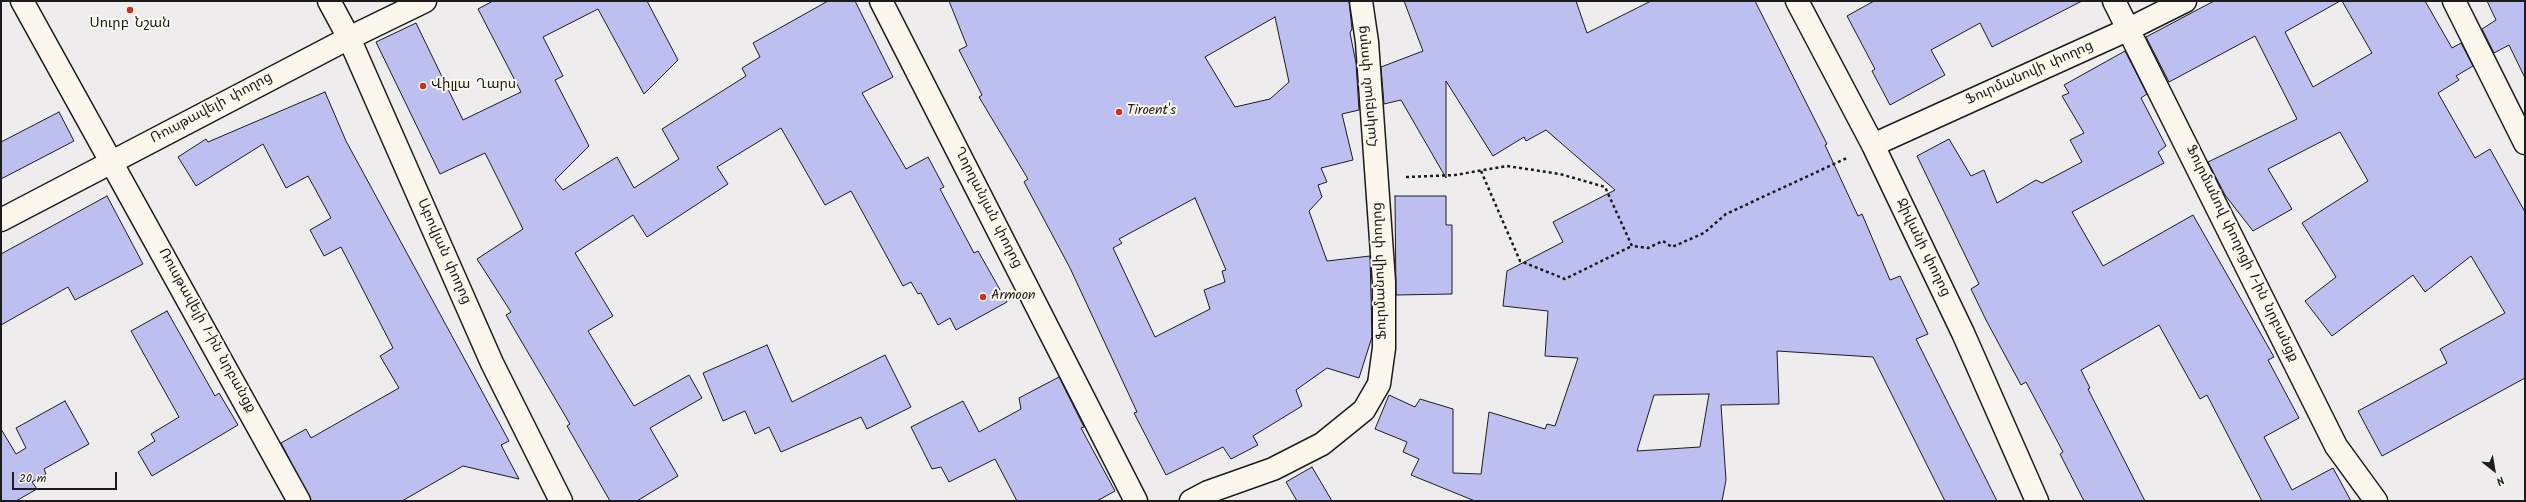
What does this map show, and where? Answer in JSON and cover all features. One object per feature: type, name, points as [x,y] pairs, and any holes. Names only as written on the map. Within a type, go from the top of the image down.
[{"type":"street","name":"Ռուսթավելի 1-ին նրբանցք","points":[[22,1],[113,162],[299,501]]},
{"type":"street","name":"Աբովյան փողոց","points":[[329,1],[349,38],[492,363],[561,501]]},
{"type":"street","name":"Ռուսթավելի փողոց","points":[[1,220],[349,38],[425,1]]},
{"type":"street","name":"Ղորղանյան փողոց","points":[[880,1],[1136,501]]},
{"type":"street","name":"Հակոբյան փողոց","points":[[1361,1],[1367,42],[1376,171]]},
{"type":"street","name":"Ջիվանի փողոց","points":[[1797,1],[1873,145],[1963,333],[2037,501]]},
{"type":"street","name":"Ֆուրմանով փողոցի 1-ին նրբանցք","points":[[2114,1],[2336,446],[2376,501]]},
{"type":"street","name":"Ֆուրմանովի փողոց","points":[[1873,145],[2129,29],[2185,1]]},
{"type":"street","points":[[2454,1],[2525,143]]},
{"type":"street","name":"Ֆուրմանովի փողոց","points":[[1190,501],[1208,492],[1273,469],[1322,444],[1364,410],[1378,384],[1384,348],[1384,282],[1376,171]]},
{"type":"path","points":[[1481,171],[1520,261],[1564,279],[1632,246],[1648,248],[1663,241],[1672,247],[1704,234],[1726,214],[1873,145]]},
{"type":"path","points":[[1376,171],[1411,178],[1481,171],[1508,166],[1560,174],[1605,187],[1632,246]]},
{"type":"building","points":[[493,1],[647,1],[678,60],[644,94],[598,9],[543,37],[563,76],[555,80],[589,146],[555,180],[563,190],[617,157],[634,188],[679,159],[662,129],[746,76],[742,68],[760,57],[753,43],[828,1],[855,1],[893,77],[862,93],[906,169],[928,157],[944,187],[940,189],[974,253],[978,251],[1007,302],[956,330],[950,318],[938,325],[921,293],[918,294],[911,282],[903,286],[851,191],[825,205],[781,128],[717,167],[728,184],[647,237],[633,215],[575,253],[613,316],[588,331],[634,406],[689,375],[702,398],[650,428],[678,476],[637,501],[610,501],[567,426],[570,424],[506,315],[511,312],[477,259],[523,229],[485,153],[440,174],[376,42],[416,23],[463,120],[521,92],[478,9]]},
{"type":"building","points":[[949,1],[1349,1],[1352,29],[1350,33],[1356,63],[1359,110],[1342,114],[1353,160],[1321,168],[1327,182],[1318,185],[1322,197],[1309,211],[1327,261],[1370,256],[1372,337],[1359,378],[1327,368],[1296,390],[1302,406],[1253,436],[1258,445],[1231,459],[1223,447],[1166,475],[1134,413],[1137,412],[1070,268],[1024,182],[1028,179],[979,97],[982,95],[959,50],[967,46]],"holes":[[[1275,17],[1289,82],[1270,99],[1235,107],[1205,57]],[[1195,198],[1226,270],[1222,271],[1225,282],[1204,290],[1210,309],[1155,337],[1113,248],[1122,243],[1119,239]]]},
{"type":"building","points":[[1404,1],[1576,1],[1587,33],[1651,1],[1755,1],[1827,144],[1825,145],[1858,216],[1862,214],[1890,280],[1900,276],[1928,334],[1916,339],[1997,501],[1945,501],[1873,357],[1777,351],[1779,404],[1721,405],[1726,480],[1722,501],[1475,501],[1411,475],[1419,459],[1403,452],[1407,442],[1375,429],[1389,395],[1415,407],[1420,399],[1453,409],[1453,473],[1481,474],[1489,412],[1545,429],[1547,424],[1555,426],[1578,358],[1545,356],[1548,311],[1503,306],[1507,271],[1563,242],[1553,222],[1615,190],[1546,130],[1526,141],[1524,137],[1493,156],[1446,81],[1446,178],[1401,100],[1384,104],[1381,67],[1423,51]],"holes":[[[1709,394],[1700,447],[1637,451],[1654,395]]]},
{"type":"building","points":[[1874,1],[2082,1],[1992,47],[1980,23],[1931,50],[1945,75],[1890,105],[1872,71],[1875,69],[1847,16]]},
{"type":"building","points":[[2214,1],[2340,1],[2285,32],[2313,87],[2372,53],[2342,1],[2425,1],[2452,48],[2461,43],[2473,66],[2456,76],[2459,80],[2438,93],[2475,158],[2490,149],[2525,212],[2525,378],[2382,456],[2358,411],[2447,363],[2440,349],[2505,313],[2471,256],[2425,292],[2413,275],[2332,336],[2305,301],[2336,277],[2302,223],[2368,181],[2340,132],[2268,169],[2292,209],[2253,231],[2225,195],[2208,162],[2297,119],[2255,36],[2169,82],[2146,37]]},
{"type":"building","points":[[2487,1],[2525,1],[2525,78],[2509,45],[2494,53],[2482,29],[2496,20]]},
{"type":"building","points":[[2125,51],[2147,94],[2141,98],[2166,146],[2158,152],[2164,163],[2072,212],[2103,266],[2193,215],[2274,357],[2268,360],[2299,418],[2264,437],[2292,490],[2333,468],[2351,501],[2262,501],[2207,395],[2200,399],[2159,325],[2081,370],[2090,388],[2088,389],[2145,501],[2084,501],[2060,454],[2063,452],[2026,382],[2021,385],[1986,320],[1971,289],[1979,284],[1917,156],[1949,139],[1971,176],[1984,170],[1997,203],[2036,180],[2042,183],[2082,162],[2070,140],[2084,133],[2062,96],[2069,93],[2064,85]]},
{"type":"building","points":[[325,92],[346,141],[509,441],[501,445],[519,479],[463,466],[402,501],[311,501],[281,443],[306,429],[311,438],[399,388],[380,356],[393,348],[341,247],[324,256],[310,230],[331,218],[308,176],[286,188],[263,144],[196,186],[178,157],[206,139],[208,142]]},
{"type":"building","points":[[59,112],[74,141],[1,179],[1,142]]},
{"type":"building","points":[[107,196],[143,264],[75,300],[68,287],[1,325],[1,254]]},
{"type":"building","points":[[1395,196],[1446,196],[1446,225],[1452,225],[1452,294],[1396,295]]},
{"type":"building","points":[[167,311],[215,396],[219,393],[238,425],[152,476],[138,452],[155,441],[151,434],[179,417],[131,331]]},
{"type":"building","points":[[767,345],[792,402],[885,355],[911,407],[867,429],[861,417],[781,452],[769,427],[755,434],[745,411],[723,421],[703,373]]},
{"type":"building","points":[[1059,377],[1084,427],[1081,428],[1115,491],[1097,501],[1017,501],[995,459],[949,482],[941,467],[932,469],[911,427],[963,401],[979,432],[1021,409],[1019,398]]},
{"type":"building","points":[[65,401],[89,444],[44,469],[46,474],[32,482],[37,489],[16,501],[1,501],[1,429],[16,454],[26,448],[16,428]]},
{"type":"building","points":[[1312,467],[1332,501],[1297,501],[1286,482]]},
{"type":"place","name":"Սուրբ Նշան","points":[[130,10]]},
{"type":"place","name":"Վիլլա Ղարս","points":[[423,86]]},
{"type":"place","name":"Tiroent's","points":[[1119,112]]},
{"type":"place","name":"Armoon","points":[[983,297]]}]
